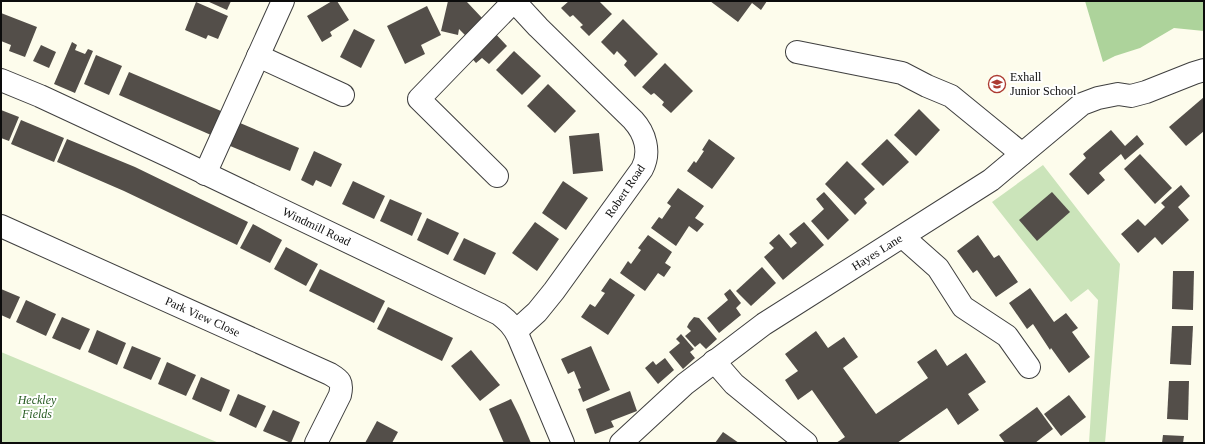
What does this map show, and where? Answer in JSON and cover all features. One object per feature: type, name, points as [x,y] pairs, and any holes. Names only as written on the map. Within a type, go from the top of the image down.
[{"type":"street","points":[[205,174],[283,1]]},
{"type":"street","points":[[497,176],[419,99],[514,1]]},
{"type":"street","name":"Robert Road","points":[[514,1],[538,27],[633,120],[639,127],[645,140],[646,153],[645,163],[642,169],[554,291],[537,312],[516,331]]},
{"type":"street","points":[[797,52],[902,73],[951,96],[1022,154]]},
{"type":"street","points":[[258,56],[343,95]]},
{"type":"street","name":"Hayes Lane","points":[[621,443],[684,384],[764,324],[991,180],[1082,104],[1098,98],[1118,94],[1131,96],[1146,92],[1204,70]]},
{"type":"street","name":"Windmill Road","points":[[1,80],[40,96],[498,314],[507,320],[516,331],[563,443]]},
{"type":"street","name":"Park View Close","points":[[1,226],[244,334],[336,377],[340,381],[340,395],[316,443]]},
{"type":"street","points":[[903,236],[938,268],[963,307],[1007,336],[1030,366]]},
{"type":"street","points":[[714,361],[734,384],[806,443]]},
{"type":"green space","points":[[1085,1],[1204,1],[1204,31],[1174,28],[1140,48],[1115,56],[1103,62]]},
{"type":"green space","points":[[1043,165],[1120,264],[1105,443],[1089,443],[1098,300],[1088,289],[1071,302],[992,202]]},
{"type":"green space","name":"Heckley Fields","points":[[1,352],[219,443],[1,443]]},
{"type":"building","points":[[207,1],[231,1],[227,10]]},
{"type":"building","points":[[332,1],[337,1],[349,20],[330,32],[332,36],[322,42],[307,16]]},
{"type":"building","points":[[448,1],[467,2],[483,19],[466,36],[459,29],[458,35],[441,31]]},
{"type":"building","points":[[569,1],[599,1],[612,14],[589,36],[580,27],[583,25],[573,15],[570,17],[561,8]]},
{"type":"building","points":[[710,1],[767,1],[761,10],[752,3],[738,22]]},
{"type":"building","points":[[196,2],[228,16],[218,39],[208,35],[206,39],[185,30]]},
{"type":"building","points":[[427,6],[441,35],[421,45],[425,54],[405,64],[387,26]]},
{"type":"building","points":[[1,13],[37,27],[25,57],[9,51],[11,45],[1,41]]},
{"type":"building","points":[[623,19],[658,54],[635,77],[624,65],[627,61],[617,51],[614,55],[601,42]]},
{"type":"building","points":[[354,29],[375,40],[361,68],[340,57]]},
{"type":"building","points":[[491,29],[507,46],[489,64],[482,58],[476,63],[467,53]]},
{"type":"building","points":[[72,42],[77,45],[75,50],[85,54],[88,49],[93,51],[75,93],[54,84]]},
{"type":"building","points":[[41,45],[56,52],[49,68],[33,61]]},
{"type":"building","points":[[514,51],[541,76],[522,95],[496,70]]},
{"type":"building","points":[[96,55],[122,66],[109,95],[84,84]]},
{"type":"building","points":[[665,63],[693,91],[671,113],[662,105],[664,102],[654,93],[651,95],[642,87]]},
{"type":"building","points":[[129,72],[221,111],[211,135],[119,95]]},
{"type":"building","points":[[548,84],[576,111],[555,133],[527,106]]},
{"type":"building","points":[[1204,97],[1204,131],[1186,146],[1169,127]]},
{"type":"building","points":[[919,109],[940,130],[916,156],[894,135]]},
{"type":"building","points":[[1,110],[19,117],[9,141],[1,138]]},
{"type":"building","points":[[21,120],[64,138],[54,162],[11,144]]},
{"type":"building","points":[[233,120],[299,148],[290,171],[223,143]]},
{"type":"building","points":[[1111,130],[1125,146],[1137,135],[1144,144],[1125,160],[1121,154],[1099,173],[1105,180],[1088,195],[1069,174],[1086,158],[1083,154]]},
{"type":"building","points":[[599,133],[603,171],[573,174],[569,136]]},
{"type":"building","points":[[67,139],[135,167],[248,222],[237,245],[124,191],[57,162]]},
{"type":"building","points":[[709,139],[735,158],[712,189],[687,171],[694,161],[696,163],[704,151],[702,150]]},
{"type":"building","points":[[887,139],[909,162],[883,186],[861,164]]},
{"type":"building","points":[[314,151],[342,164],[331,187],[316,180],[313,186],[301,180]]},
{"type":"building","points":[[1140,154],[1172,188],[1155,204],[1124,169]]},
{"type":"building","points":[[847,161],[875,189],[864,199],[867,203],[855,215],[825,184]]},
{"type":"building","points":[[353,181],[385,196],[374,219],[342,204]]},
{"type":"building","points":[[563,181],[588,198],[566,230],[542,213]]},
{"type":"building","points":[[1181,185],[1190,196],[1178,207],[1189,220],[1162,245],[1155,237],[1138,253],[1121,234],[1138,219],[1145,226],[1165,207],[1161,203]]},
{"type":"building","points":[[678,188],[704,206],[695,218],[704,224],[697,232],[689,226],[676,246],[651,228],[659,217],[662,219],[671,206],[667,203]]},
{"type":"building","points":[[824,192],[849,220],[828,240],[811,221],[824,209],[816,199]]},
{"type":"building","points":[[1052,192],[1070,212],[1037,241],[1019,220]]},
{"type":"building","points":[[390,199],[422,213],[412,236],[380,221]]},
{"type":"building","points":[[427,218],[459,233],[448,255],[417,240]]},
{"type":"building","points":[[535,222],[559,239],[537,271],[512,253]]},
{"type":"building","points":[[804,222],[824,245],[783,280],[764,257],[774,248],[769,243],[779,234],[791,248],[797,243],[789,234]]},
{"type":"building","points":[[253,224],[282,240],[270,263],[240,248]]},
{"type":"building","points":[[648,235],[672,252],[665,263],[671,267],[664,277],[658,273],[645,291],[620,273],[628,261],[631,264],[641,250],[638,248]]},
{"type":"building","points":[[978,235],[994,258],[999,255],[1018,282],[996,297],[977,270],[973,273],[957,251]]},
{"type":"building","points":[[464,238],[496,253],[485,275],[453,260]]},
{"type":"building","points":[[286,247],[318,264],[306,286],[274,269]]},
{"type":"building","points":[[762,267],[776,283],[751,306],[736,291]]},
{"type":"building","points":[[320,269],[385,301],[374,323],[309,291]]},
{"type":"building","points":[[1173,271],[1194,271],[1193,310],[1172,309]]},
{"type":"building","points":[[610,278],[635,295],[608,335],[581,317],[590,304],[595,307],[605,293],[601,291]]},
{"type":"building","points":[[1030,288],[1054,322],[1066,313],[1078,328],[1072,332],[1090,357],[1069,373],[1051,348],[1050,350],[1033,324],[1027,329],[1009,303]]},
{"type":"building","points":[[1,289],[20,297],[10,319],[1,315]]},
{"type":"building","points":[[730,289],[741,303],[736,308],[741,315],[719,333],[707,318],[728,300],[724,294]]},
{"type":"building","points":[[26,300],[56,314],[46,336],[16,322]]},
{"type":"building","points":[[388,307],[453,338],[442,361],[377,329]]},
{"type":"building","points":[[62,317],[90,329],[80,350],[52,338]]},
{"type":"building","points":[[694,317],[699,318],[717,339],[706,349],[700,343],[695,347],[685,336],[691,331],[687,327]]},
{"type":"building","points":[[1172,326],[1193,326],[1191,365],[1170,364]]},
{"type":"building","points":[[97,330],[126,343],[117,365],[88,352]]},
{"type":"building","points":[[816,331],[828,348],[844,337],[858,357],[843,368],[876,414],[928,378],[917,362],[936,349],[947,366],[966,353],[986,382],[968,394],[979,410],[958,425],[947,408],[897,443],[836,443],[845,437],[812,390],[798,400],[785,380],[798,371],[785,354]]},
{"type":"building","points":[[681,334],[694,349],[690,352],[695,358],[683,369],[669,352],[680,343],[676,339]]},
{"type":"building","points":[[132,346],[161,358],[151,380],[123,368]]},
{"type":"building","points":[[591,346],[610,390],[583,402],[578,389],[581,388],[574,371],[568,374],[561,359]]},
{"type":"building","points":[[471,350],[500,385],[480,401],[451,366]]},
{"type":"building","points":[[665,358],[674,370],[658,384],[645,368],[653,361],[656,365]]},
{"type":"building","points":[[167,362],[196,375],[186,396],[158,384]]},
{"type":"building","points":[[201,377],[230,390],[221,412],[192,399]]},
{"type":"building","points":[[1169,381],[1189,381],[1188,420],[1167,419]]},
{"type":"building","points":[[630,391],[637,411],[611,421],[614,427],[595,434],[586,409]]},
{"type":"building","points":[[238,394],[266,406],[256,428],[229,415]]},
{"type":"building","points":[[1069,395],[1086,417],[1061,436],[1044,414]]},
{"type":"building","points":[[511,399],[531,443],[504,443],[503,441],[489,409]]},
{"type":"building","points":[[1037,407],[1053,429],[1035,443],[1005,443],[999,435]]},
{"type":"building","points":[[273,410],[300,422],[291,443],[263,431]]},
{"type":"building","points":[[377,421],[398,432],[392,443],[365,443]]},
{"type":"building","points":[[723,432],[739,443],[715,443]]},
{"type":"building","points":[[1163,435],[1184,436],[1183,443],[1162,443]]},
{"type":"place","name":"Exhall Junior School","points":[[997,84]]}]
